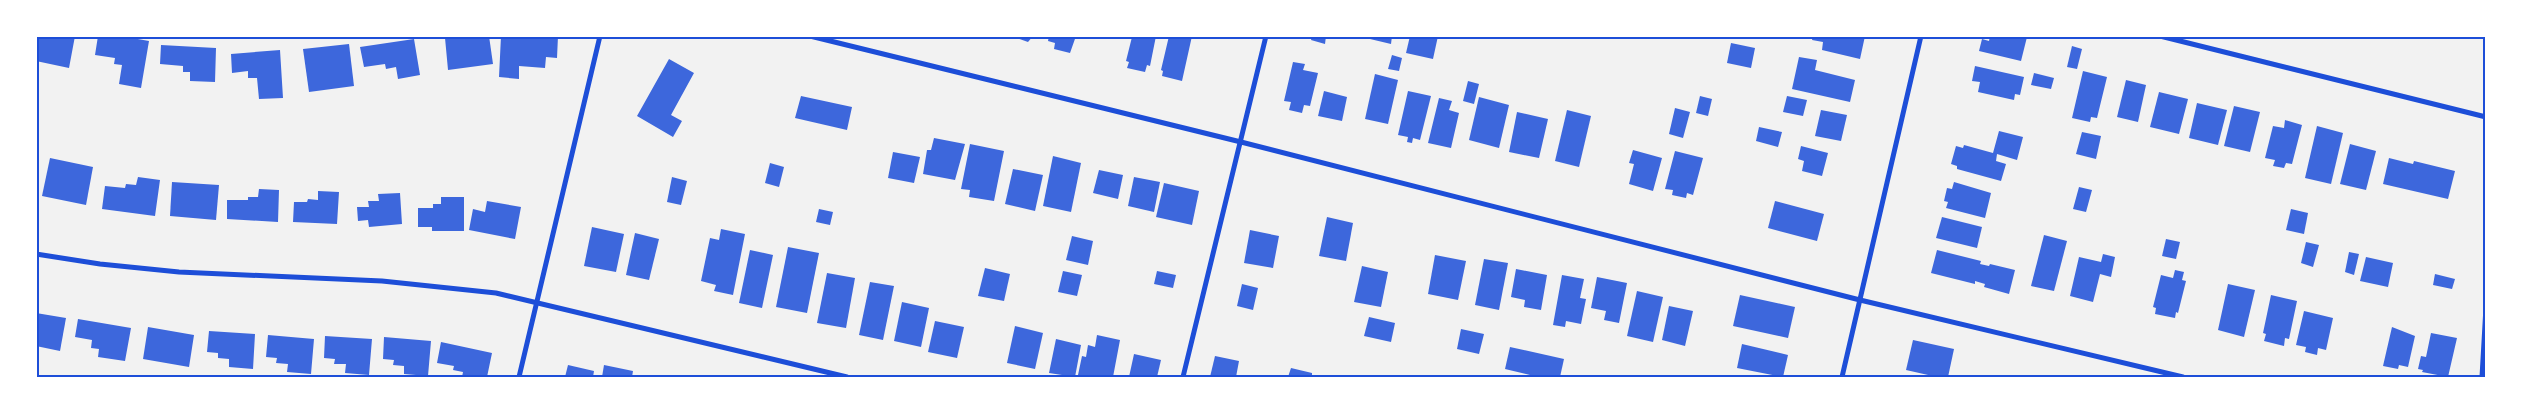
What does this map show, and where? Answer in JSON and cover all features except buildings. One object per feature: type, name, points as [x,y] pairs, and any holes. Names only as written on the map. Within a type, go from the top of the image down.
[{"type":"street","points":[[519,377],[600,36]]},
{"type":"street","points":[[810,36],[1241,142],[1860,300],[2183,377]]},
{"type":"street","points":[[1183,377],[1266,36]]},
{"type":"street","points":[[1842,377],[1920,36]]},
{"type":"street","points":[[2160,36],[2486,117]]},
{"type":"street","points":[[36,254],[100,264],[179,272],[382,281],[450,287],[536,301],[847,377]]},
{"type":"street","points":[[2482,377],[2486,307]]}]
